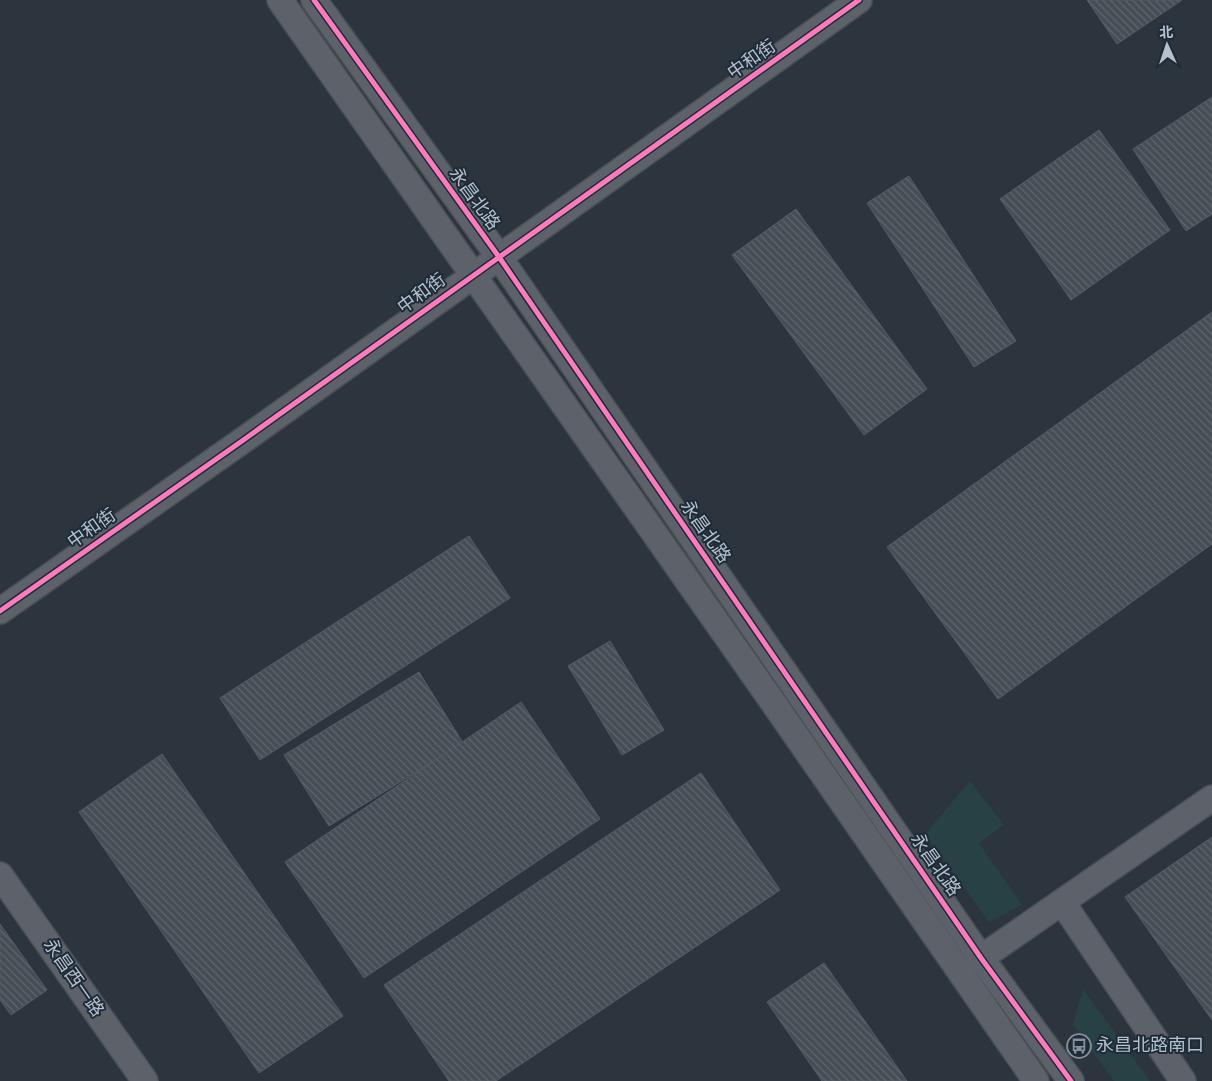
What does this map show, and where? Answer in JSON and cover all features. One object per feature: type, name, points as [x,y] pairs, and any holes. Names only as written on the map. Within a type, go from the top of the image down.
[{"type":"street","points":[[280,0],[777,708],[1036,1081]]},
{"type":"street","name":"永昌北路","points":[[314,0],[499,257],[981,958],[1071,1081]]},
{"type":"street","name":"中和街","points":[[0,611],[242,441],[472,275],[860,0]]},
{"type":"street","points":[[981,958],[1212,798]]},
{"type":"street","name":"永昌西一路","points":[[0,874],[145,1081]]},
{"type":"street","points":[[1062,902],[1183,1081]]},
{"type":"green space","points":[[970,781],[1004,825],[979,843],[1022,905],[989,922],[925,834]]},
{"type":"green space","points":[[1083,989],[1150,1081],[1114,1081],[1073,1025]]},
{"type":"building","points":[[1087,0],[1182,0],[1117,44]]},
{"type":"building","points":[[1212,97],[1212,214],[1186,231],[1133,149]]},
{"type":"building","points":[[1099,130],[1170,230],[1071,300],[1000,199]]},
{"type":"building","points":[[909,176],[1016,341],[974,367],[867,203]]},
{"type":"building","points":[[796,209],[927,389],[864,435],[732,255]]},
{"type":"building","points":[[1212,312],[1212,544],[998,699],[887,547]]},
{"type":"building","points":[[469,536],[510,598],[260,760],[220,698]]},
{"type":"building","points":[[610,641],[664,730],[622,755],[568,666]]},
{"type":"building","points":[[419,672],[463,743],[329,826],[284,755]]},
{"type":"building","points":[[521,702],[600,819],[364,978],[285,862]]},
{"type":"building","points":[[162,754],[343,1016],[259,1073],[79,812]]},
{"type":"building","points":[[701,773],[780,890],[496,1081],[449,1081],[384,985]]},
{"type":"building","points":[[1212,837],[1212,1020],[1125,897]]},
{"type":"building","points":[[0,924],[47,990],[11,1015],[0,1000]]},
{"type":"building","points":[[824,963],[907,1081],[822,1081],[767,1002]]},
{"type":"cycle path","points":[[314,0],[499,257],[981,958],[1071,1081]]},
{"type":"cycle path","points":[[0,611],[242,441],[859,0]]},
{"type":"place","name":"永昌北路南口","points":[[1079,1046]]}]
